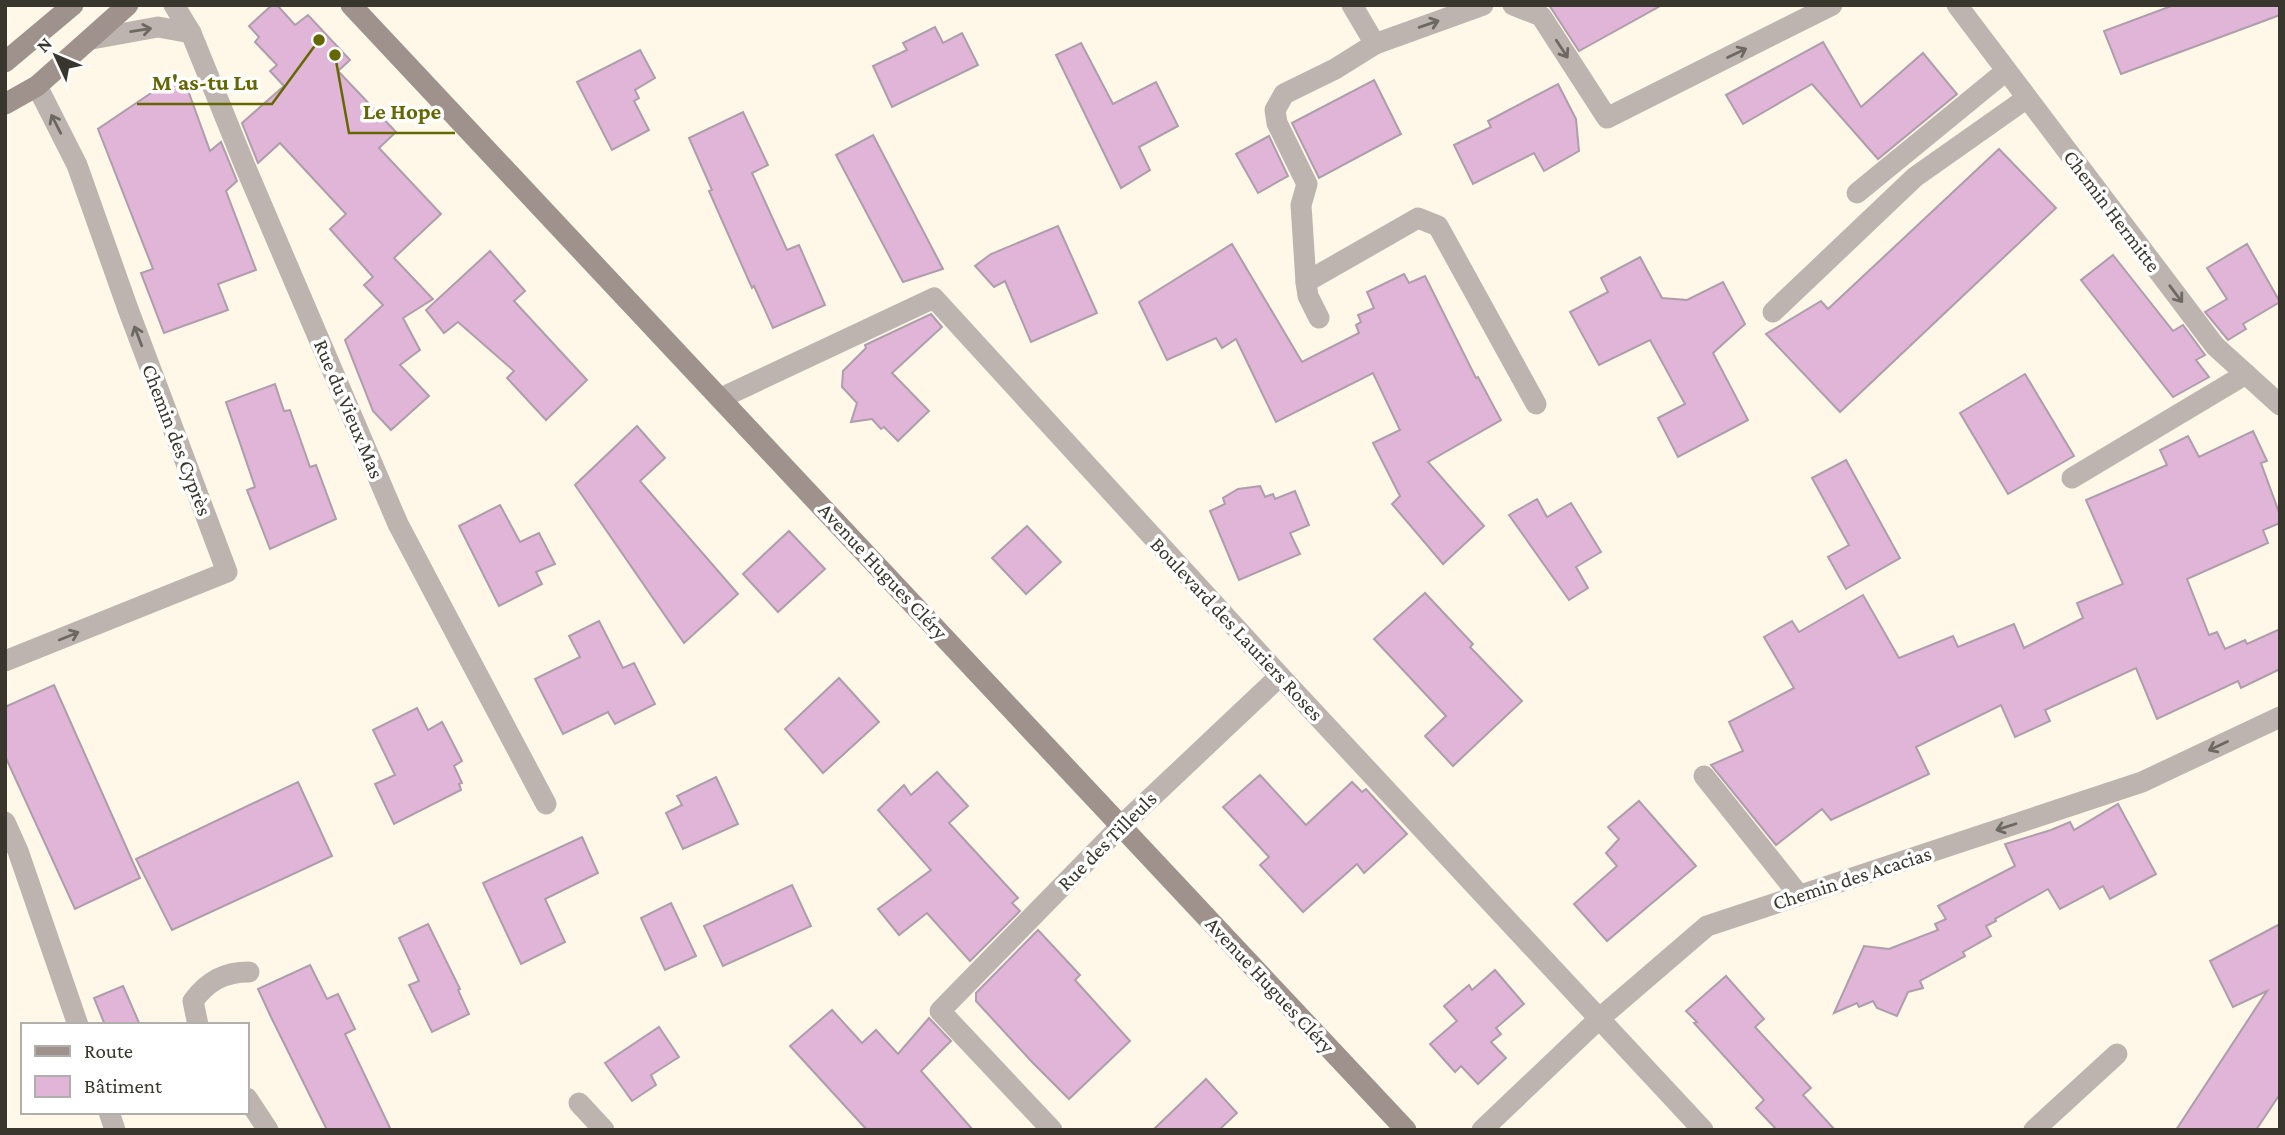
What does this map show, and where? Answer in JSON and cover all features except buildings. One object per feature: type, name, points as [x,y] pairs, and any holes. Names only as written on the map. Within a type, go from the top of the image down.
[{"type":"street","points":[[5,62],[73,5]]},
{"type":"street","points":[[5,104],[37,86],[128,5]]},
{"type":"street","name":"Rue du Vieux Mas","points":[[174,5],[191,33],[398,524],[546,804]]},
{"type":"street","points":[[1352,5],[1375,44]]},
{"type":"street","points":[[1319,318],[1308,296],[1306,282],[1301,205],[1307,184],[1277,123],[1275,110],[1284,94],[1335,69],[1375,44],[1483,5]]},
{"type":"street","points":[[1513,5],[1541,16],[1607,118],[1832,5]]},
{"type":"street","name":"Chemin Hermitte","points":[[1957,5],[2215,346],[2280,405]]},
{"type":"street","name":"Avenue Hugues Cléry","points":[[354,8],[1406,1130]]},
{"type":"street","points":[[92,39],[158,27],[191,33]]},
{"type":"street","points":[[1857,193],[2006,71]]},
{"type":"street","name":"Chemin des Cyprès","points":[[5,661],[227,572],[77,165],[37,86]]},
{"type":"street","points":[[1773,312],[1915,177],[2027,98]]},
{"type":"street","points":[[1306,282],[1418,218],[1438,226],[1536,404]]},
{"type":"street","name":"Boulevard des Lauriers Roses","points":[[721,398],[934,298],[1280,676],[1703,1130]]},
{"type":"street","points":[[2072,478],[2246,374]]},
{"type":"street","name":"Rue des Tilleuls","points":[[1050,1129],[940,1011],[1121,826],[1280,676]]},
{"type":"street","name":"Chemin des Acacias","points":[[1482,1130],[1600,1018],[1707,926],[2142,782],[2280,717]]},
{"type":"street","points":[[1704,776],[1799,895]]},
{"type":"street","points":[[5,822],[12,854],[77,1023]]},
{"type":"street","points":[[198,1023],[192,1000],[206,984],[237,972],[250,972]]},
{"type":"street","points":[[2034,1130],[2117,1054]]},
{"type":"street","points":[[248,1100],[268,1130]]},
{"type":"street","points":[[579,1103],[604,1130]]},
{"type":"place","name":"M'as-tu Lu","points":[[319,40]]},
{"type":"place","name":"Le Hope","points":[[335,55]]}]
